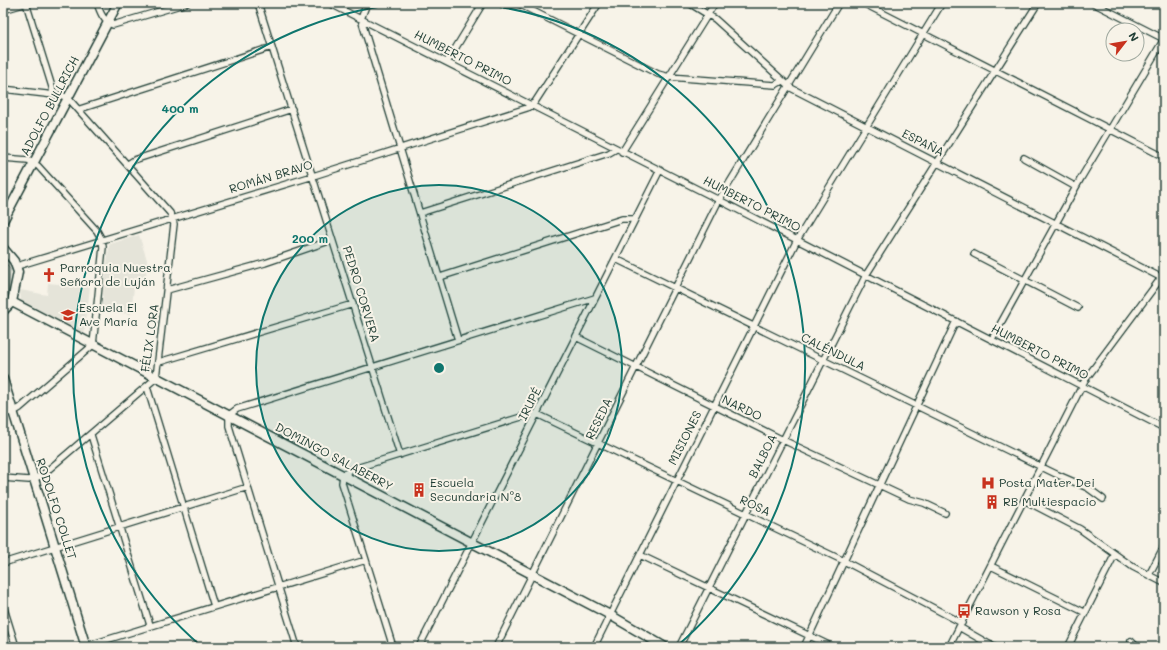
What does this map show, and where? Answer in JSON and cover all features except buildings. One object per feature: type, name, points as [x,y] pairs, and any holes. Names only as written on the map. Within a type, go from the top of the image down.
[{"type":"street","points":[[3,10],[26,3],[53,94]]},
{"type":"street","points":[[97,3],[100,12],[107,23],[113,24],[122,23],[187,3]]},
{"type":"street","name":"ADOLFO BULLRICH","points":[[3,221],[118,3]]},
{"type":"street","name":"PEDRO CORVERA","points":[[258,3],[400,455]]},
{"type":"street","name":"HUMBERTO PRIMO","points":[[329,3],[719,200],[1164,428]]},
{"type":"street","points":[[367,3],[361,19],[458,340]]},
{"type":"street","points":[[447,62],[483,3]]},
{"type":"street","points":[[517,3],[658,74],[668,77],[775,85],[782,81]]},
{"type":"street","points":[[531,106],[580,34],[599,3]]},
{"type":"street","name":"ESPAÑA","points":[[689,3],[708,14],[788,86],[1163,277]]},
{"type":"street","points":[[622,152],[715,3]]},
{"type":"street","name":"RESEDA","points":[[496,647],[599,444],[719,200],[839,3]]},
{"type":"street","points":[[864,3],[1164,157]]},
{"type":"street","name":"MISIONES","points":[[594,647],[797,240],[942,3]]},
{"type":"street","name":"BALBOA","points":[[679,647],[866,275],[1038,3]]},
{"type":"street","points":[[992,339],[1076,187],[1164,39],[1092,3]]},
{"type":"street","points":[[80,110],[272,47]]},
{"type":"street","points":[[3,89],[53,94],[68,98],[128,164],[173,218]]},
{"type":"street","name":"ROMÁN BRAVO","points":[[17,266],[313,176],[523,110],[531,106]]},
{"type":"street","points":[[128,164],[134,160],[292,109]]},
{"type":"street","points":[[420,213],[609,153],[616,149]]},
{"type":"street","points":[[3,158],[28,160],[34,163],[97,231],[102,240],[103,247],[93,345],[13,412],[3,412]]},
{"type":"street","points":[[1024,158],[1076,187]]},
{"type":"street","name":"IRUPÉ","points":[[419,647],[660,170]]},
{"type":"street","name":"FÉLIX LORA","points":[[34,479],[41,476],[91,435],[156,378],[167,290],[174,224],[173,218]]},
{"type":"street","points":[[440,277],[622,220],[634,220]]},
{"type":"street","points":[[167,290],[265,263],[332,240]]},
{"type":"street","points":[[3,248],[17,266],[12,302],[3,311]]},
{"type":"street","points":[[974,254],[1078,308]]},
{"type":"street","name":"CALÉNDULA","points":[[616,259],[1088,488],[1103,499]]},
{"type":"street","points":[[949,647],[1082,385],[1163,277]]},
{"type":"street","points":[[297,647],[229,426],[229,415],[237,409],[595,298]]},
{"type":"street","name":"DOMINGO SALABERRY","points":[[12,302],[610,615],[665,647]]},
{"type":"street","points":[[159,362],[353,304]]},
{"type":"street","points":[[804,647],[956,321]]},
{"type":"street","name":"NARDO","points":[[576,337],[783,440],[879,485],[945,513]]},
{"type":"street","name":"RODOLFO COLLET","points":[[3,379],[56,547],[85,647]]},
{"type":"street","points":[[147,387],[214,606]]},
{"type":"street","points":[[393,647],[342,483],[343,475],[350,470],[525,415],[537,414]]},
{"type":"street","name":"ROSA","points":[[537,414],[844,561],[961,625],[994,647]]},
{"type":"street","points":[[91,435],[150,625]]},
{"type":"street","points":[[3,478],[34,479]]},
{"type":"street","points":[[3,563],[248,487]]},
{"type":"street","points":[[1024,500],[1080,529],[1114,554],[1149,575],[1164,582]]},
{"type":"street","points":[[1149,575],[1164,546]]},
{"type":"street","points":[[1068,647],[1114,554]]},
{"type":"street","points":[[640,555],[833,647]]},
{"type":"street","points":[[85,647],[150,625],[366,560]]},
{"type":"street","points":[[991,566],[1084,612]]},
{"type":"street","points":[[3,606],[16,647]]},
{"type":"street","points":[[1131,641],[1137,647]]},
{"type":"shaded area","points":[[139,235],[147,260],[146,279],[135,278],[131,314],[101,311],[110,244]]},
{"type":"shaded area","points":[[3,259],[10,269],[8,300],[3,304]]},
{"type":"shaded area","name":"Escuela El Ave María","points":[[48,283],[90,287],[85,329],[83,333],[21,301],[20,290],[47,295]]},
{"type":"place","name":"Parroquia Nuestra Señora de Luján","points":[[49,275]]},
{"type":"place","name":"Escuela El Ave María","points":[[68,315]]},
{"type":"place","name":"Posta Mater Dei","points":[[988,483]]},
{"type":"place","name":"Escuela Secundaria N°8","points":[[419,490]]},
{"type":"place","name":"RB Multiespacio","points":[[992,502]]},
{"type":"place","name":"Rawson y Rosa","points":[[964,611]]}]
